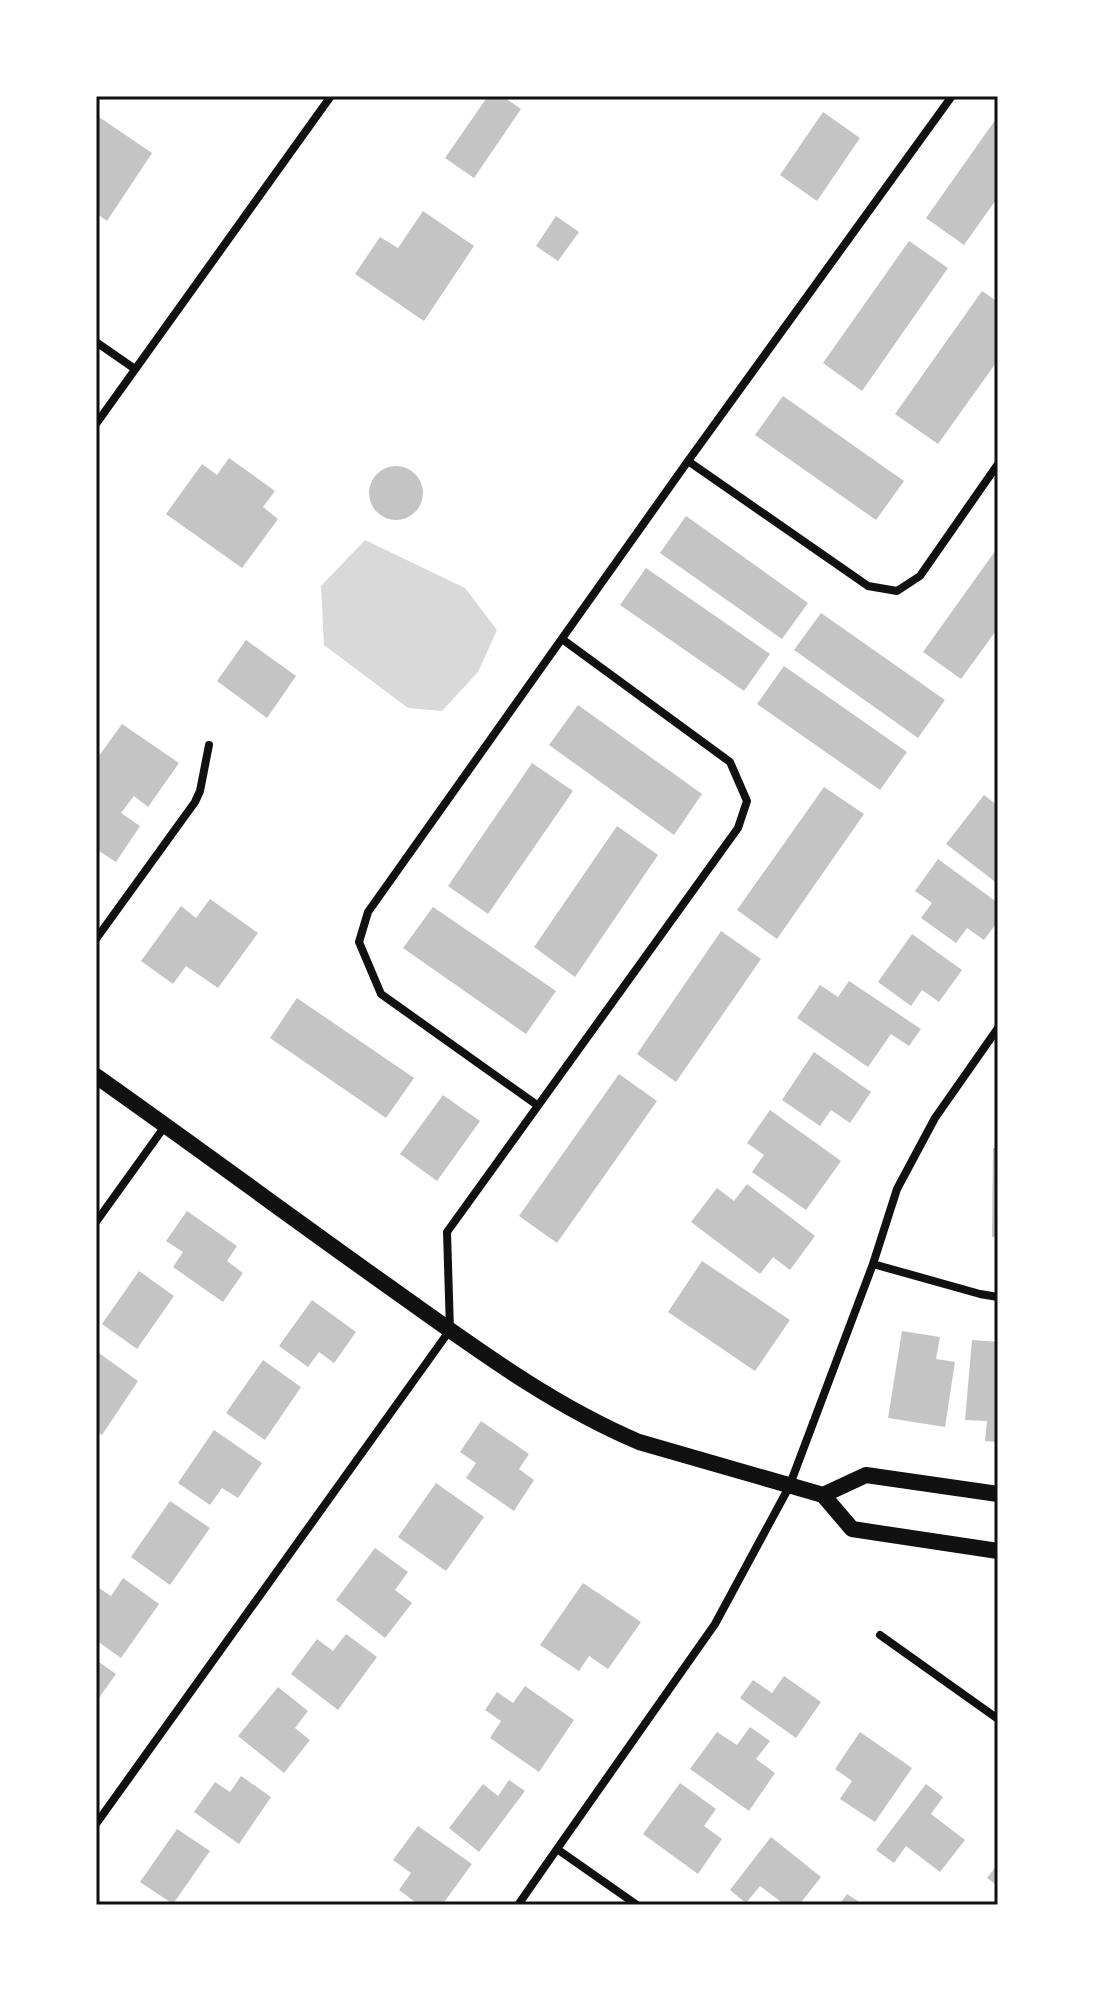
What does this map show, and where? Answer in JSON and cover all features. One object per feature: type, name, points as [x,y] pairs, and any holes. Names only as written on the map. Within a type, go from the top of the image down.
[{"type":"main road","points":[[96,1076],[534,1389],[610,1430],[639,1442],[823,1495],[852,1529],[998,1551]]},
{"type":"main road","points":[[823,1495],[866,1475],[998,1494]]},
{"type":"street","points":[[96,424],[331,96]]},
{"type":"street","points":[[537,1105],[381,994],[359,942],[368,912],[952,96]]},
{"type":"street","points":[[96,342],[135,369]]},
{"type":"street","points":[[688,461],[868,586],[897,591],[920,576],[998,464]]},
{"type":"street","points":[[96,1824],[450,1330],[447,1232],[738,828],[747,801],[730,762],[562,639]]},
{"type":"street","points":[[96,939],[195,802],[209,745]]},
{"type":"street","points":[[518,1905],[715,1624],[789,1487],[873,1264],[897,1189],[935,1118],[998,1028]]},
{"type":"street","points":[[96,1222],[165,1125]]},
{"type":"street","points":[[873,1264],[998,1297]]},
{"type":"street","points":[[880,1635],[998,1719]]},
{"type":"street","points":[[557,1849],[637,1905]]},
{"type":"shaded area","points":[[365,540],[465,588],[497,630],[478,672],[442,711],[408,708],[324,645],[321,586]]},
{"type":"building","points":[[488,96],[502,96],[521,109],[474,178],[445,158]]},
{"type":"building","points":[[823,112],[860,138],[817,201],[780,175]]},
{"type":"building","points":[[998,116],[998,197],[964,245],[926,218]]},
{"type":"building","points":[[99,117],[152,153],[107,221],[96,213],[96,122]]},
{"type":"building","points":[[423,211],[474,246],[424,321],[355,274],[380,237],[398,248]]},
{"type":"building","points":[[556,216],[579,232],[558,261],[536,246]]},
{"type":"building","points":[[909,241],[948,268],[862,391],[823,363]]},
{"type":"building","points":[[982,291],[998,302],[998,360],[938,444],[895,414]]},
{"type":"building","points":[[783,396],[904,481],[876,520],[755,435]]},
{"type":"building","points":[[229,458],[275,491],[263,507],[278,519],[242,568],[166,514],[202,464],[217,475]]},
{"type":"building","points":[[396,466],[407,468],[415,474],[421,482],[421,504],[415,512],[407,518],[396,520],[385,518],[377,512],[371,504],[369,493],[371,482],[377,474],[385,468]]},
{"type":"building","points":[[686,516],[808,603],[782,639],[660,553]]},
{"type":"building","points":[[998,547],[998,628],[961,679],[923,652]]},
{"type":"building","points":[[646,568],[770,654],[744,691],[620,605]]},
{"type":"building","points":[[821,613],[945,700],[918,738],[794,650]]},
{"type":"building","points":[[246,640],[296,676],[267,718],[217,681]]},
{"type":"building","points":[[784,666],[907,752],[880,790],[757,704]]},
{"type":"building","points":[[578,705],[702,794],[674,835],[549,745]]},
{"type":"building","points":[[122,724],[179,763],[148,807],[134,796],[121,813],[140,826],[116,862],[96,849],[96,760]]},
{"type":"building","points":[[532,763],[573,791],[488,914],[448,886]]},
{"type":"building","points":[[824,787],[864,814],[777,939],[737,910]]},
{"type":"building","points":[[984,795],[998,806],[998,884],[946,844]]},
{"type":"building","points":[[617,826],[658,855],[575,977],[534,947]]},
{"type":"building","points":[[938,859],[998,903],[998,921],[984,940],[967,928],[956,943],[921,918],[932,903],[915,891]]},
{"type":"building","points":[[210,899],[258,933],[218,988],[186,966],[173,984],[141,961],[181,906],[196,918]]},
{"type":"building","points":[[433,907],[556,991],[526,1034],[403,948]]},
{"type":"building","points":[[721,931],[761,959],[676,1082],[637,1054]]},
{"type":"building","points":[[912,934],[962,970],[939,1002],[922,990],[911,1006],[878,982]]},
{"type":"building","points":[[849,981],[921,1029],[909,1046],[891,1034],[868,1067],[797,1018],[820,985],[838,997]]},
{"type":"building","points":[[297,998],[414,1078],[386,1118],[270,1038]]},
{"type":"building","points":[[814,1052],[871,1092],[850,1123],[831,1110],[820,1126],[782,1100]]},
{"type":"building","points":[[619,1074],[657,1101],[557,1243],[519,1216]]},
{"type":"building","points":[[443,1095],[480,1121],[437,1181],[400,1154]]},
{"type":"building","points":[[770,1110],[841,1161],[806,1210],[752,1172],[764,1155],[747,1143]]},
{"type":"building","points":[[993,1148],[998,1148],[998,1237],[992,1237]]},
{"type":"building","points":[[747,1184],[815,1236],[790,1270],[773,1257],[760,1274],[691,1222],[717,1188],[734,1201]]},
{"type":"building","points":[[187,1211],[237,1246],[227,1261],[243,1273],[223,1302],[173,1267],[183,1252],[166,1241]]},
{"type":"building","points":[[702,1261],[790,1320],[755,1371],[668,1312]]},
{"type":"building","points":[[139,1271],[174,1296],[137,1349],[102,1324]]},
{"type":"building","points":[[312,1300],[356,1332],[334,1363],[319,1352],[308,1367],[279,1346]]},
{"type":"building","points":[[902,1331],[940,1337],[936,1359],[955,1362],[945,1427],[888,1418]]},
{"type":"building","points":[[972,1340],[998,1342],[998,1442],[985,1441],[987,1421],[965,1420]]},
{"type":"building","points":[[96,1351],[138,1381],[102,1435],[96,1431]]},
{"type":"building","points":[[263,1360],[301,1387],[265,1440],[226,1413]]},
{"type":"building","points":[[481,1421],[529,1454],[519,1469],[534,1480],[514,1511],[466,1478],[476,1463],[460,1452]]},
{"type":"building","points":[[214,1430],[262,1463],[238,1498],[222,1488],[210,1505],[178,1483]]},
{"type":"building","points":[[436,1483],[484,1517],[446,1571],[398,1537]]},
{"type":"building","points":[[170,1501],[210,1528],[170,1585],[131,1557]]},
{"type":"building","points":[[375,1548],[408,1572],[395,1590],[412,1603],[385,1638],[336,1600]]},
{"type":"building","points":[[123,1578],[159,1604],[121,1658],[96,1640],[96,1586],[111,1596]]},
{"type":"building","points":[[583,1583],[641,1622],[608,1669],[589,1656],[579,1671],[540,1645]]},
{"type":"building","points":[[346,1634],[377,1657],[338,1710],[291,1674],[317,1639],[333,1651]]},
{"type":"building","points":[[96,1660],[116,1674],[96,1702]]},
{"type":"building","points":[[784,1676],[821,1702],[796,1738],[740,1698],[753,1680],[772,1693]]},
{"type":"building","points":[[525,1686],[574,1720],[539,1772],[490,1738],[501,1721],[485,1710],[497,1692],[513,1703]]},
{"type":"building","points":[[278,1687],[308,1711],[295,1728],[310,1740],[284,1773],[238,1736]]},
{"type":"building","points":[[750,1727],[770,1741],[756,1759],[775,1773],[749,1811],[690,1769],[717,1732],[737,1745]]},
{"type":"building","points":[[860,1732],[912,1768],[875,1822],[840,1799],[852,1781],[835,1769]]},
{"type":"building","points":[[241,1776],[271,1797],[239,1844],[194,1812],[215,1782],[230,1792]]},
{"type":"building","points":[[509,1780],[525,1791],[479,1852],[449,1828],[483,1784],[498,1796]]},
{"type":"building","points":[[680,1783],[716,1809],[704,1826],[722,1839],[698,1874],[643,1834]]},
{"type":"building","points":[[926,1784],[943,1797],[931,1814],[965,1840],[940,1872],[906,1846],[894,1863],[876,1850]]},
{"type":"building","points":[[418,1826],[472,1864],[442,1905],[419,1905],[399,1890],[411,1873],[393,1860]]},
{"type":"building","points":[[177,1829],[210,1851],[173,1904],[140,1882]]},
{"type":"building","points":[[771,1837],[821,1877],[799,1905],[785,1905],[760,1886],[746,1903],[730,1890]]},
{"type":"building","points":[[998,1864],[998,1886],[987,1878]]},
{"type":"building","points":[[847,1894],[864,1905],[839,1905]]}]
